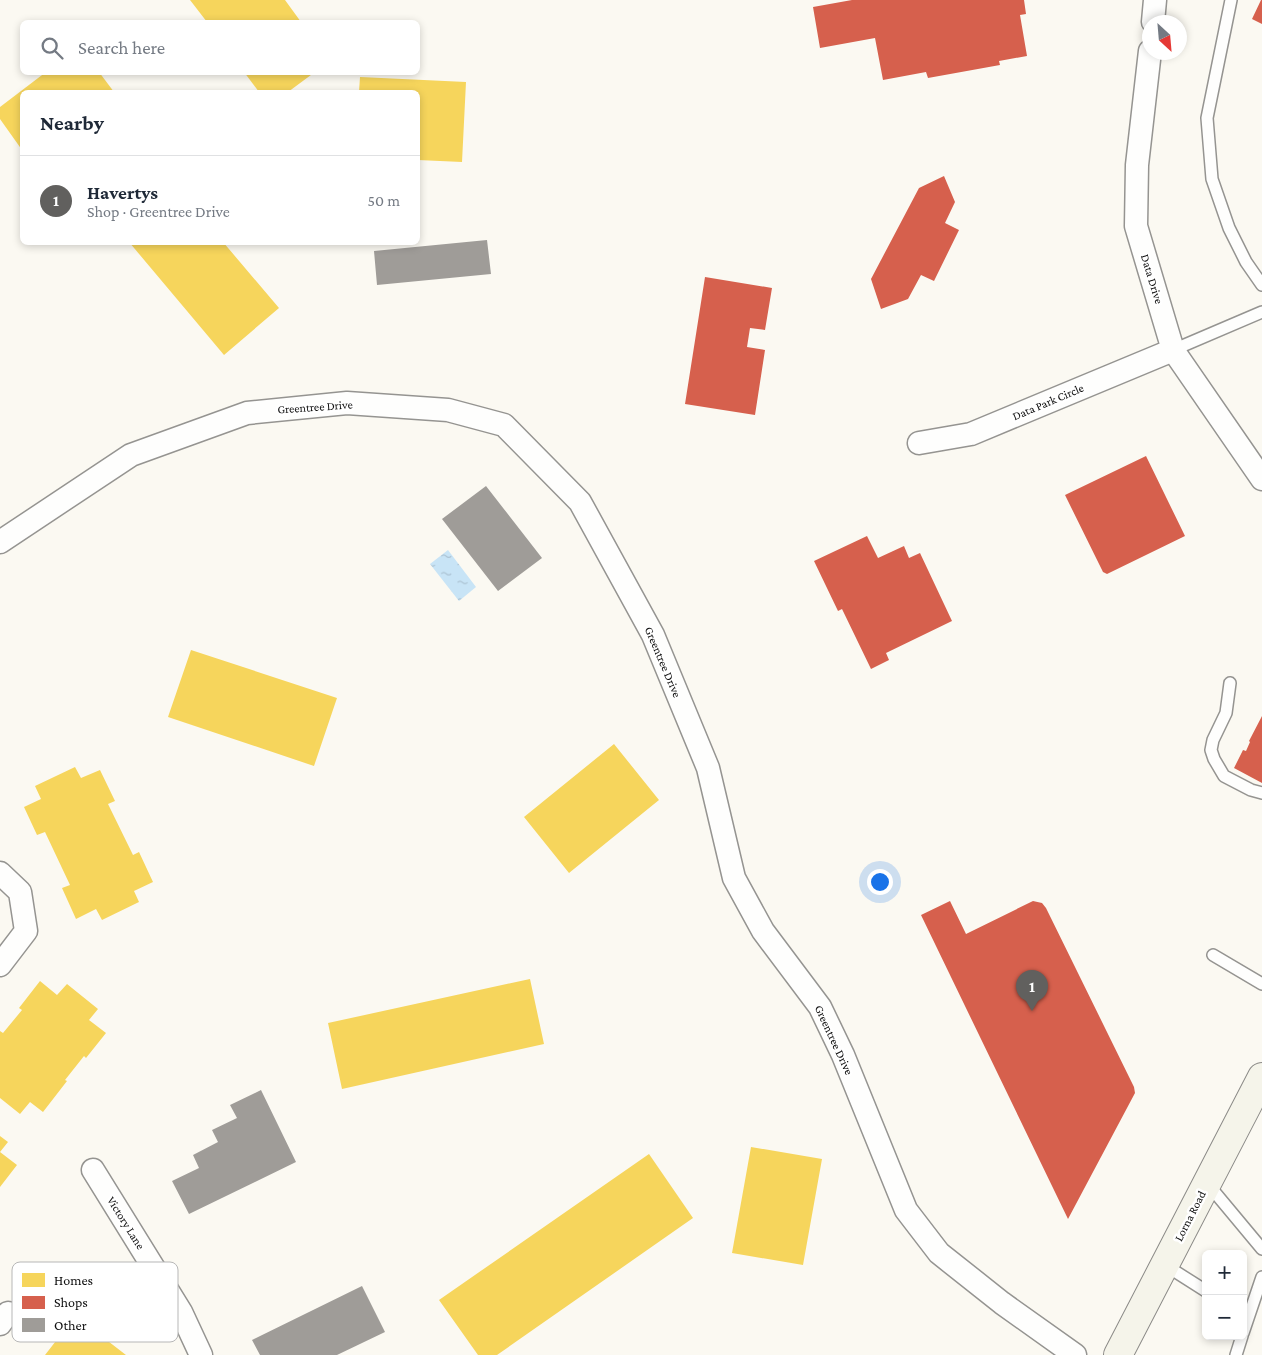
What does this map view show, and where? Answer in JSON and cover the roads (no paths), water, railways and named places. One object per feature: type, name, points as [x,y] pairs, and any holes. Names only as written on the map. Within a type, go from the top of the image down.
[{"type":"street","points":[[1154,15],[1155,0]]},
{"type":"street","name":"Data Drive","points":[[1149,60],[1137,165],[1136,226],[1173,350],[1262,479]]},
{"type":"street","name":"Data Park Circle","points":[[919,443],[971,434],[1173,350]]},
{"type":"street","name":"Greentree Drive","points":[[0,542],[131,455],[247,413],[347,403],[448,410],[504,425],[580,502],[653,635],[708,768],[734,878],[763,931],[820,1007],[843,1055],[906,1210],[939,1253],[1002,1303],[1075,1355]]},
{"type":"street","points":[[0,873],[20,892],[26,931],[0,965]]},
{"type":"street","name":"Lorna Road","points":[[1118,1355],[1262,1077]]},
{"type":"street","name":"Victory Lane","points":[[93,1170],[150,1262]]},
{"type":"street","name":"Victory Lane","points":[[178,1307],[201,1355]]},
{"type":"lane","points":[[1231,0],[1207,118],[1212,179],[1229,228],[1246,262],[1262,285]]},
{"type":"lane","points":[[1173,350],[1262,312]]},
{"type":"lane","points":[[1230,683],[1226,713],[1213,740],[1211,750],[1224,776],[1251,790],[1262,793]]},
{"type":"lane","points":[[1213,955],[1262,984]]},
{"type":"lane","points":[[1207,1184],[1262,1249]]},
{"type":"lane","points":[[1165,1265],[1202,1288]]},
{"type":"lane","points":[[1247,1314],[1262,1277]]},
{"type":"lane","points":[[1236,1355],[1241,1340]]},
{"type":"water","points":[[448,550],[476,587],[459,601],[430,564]]},
{"type":"place","name":"Havertys","points":[[1032,1011]]}]
